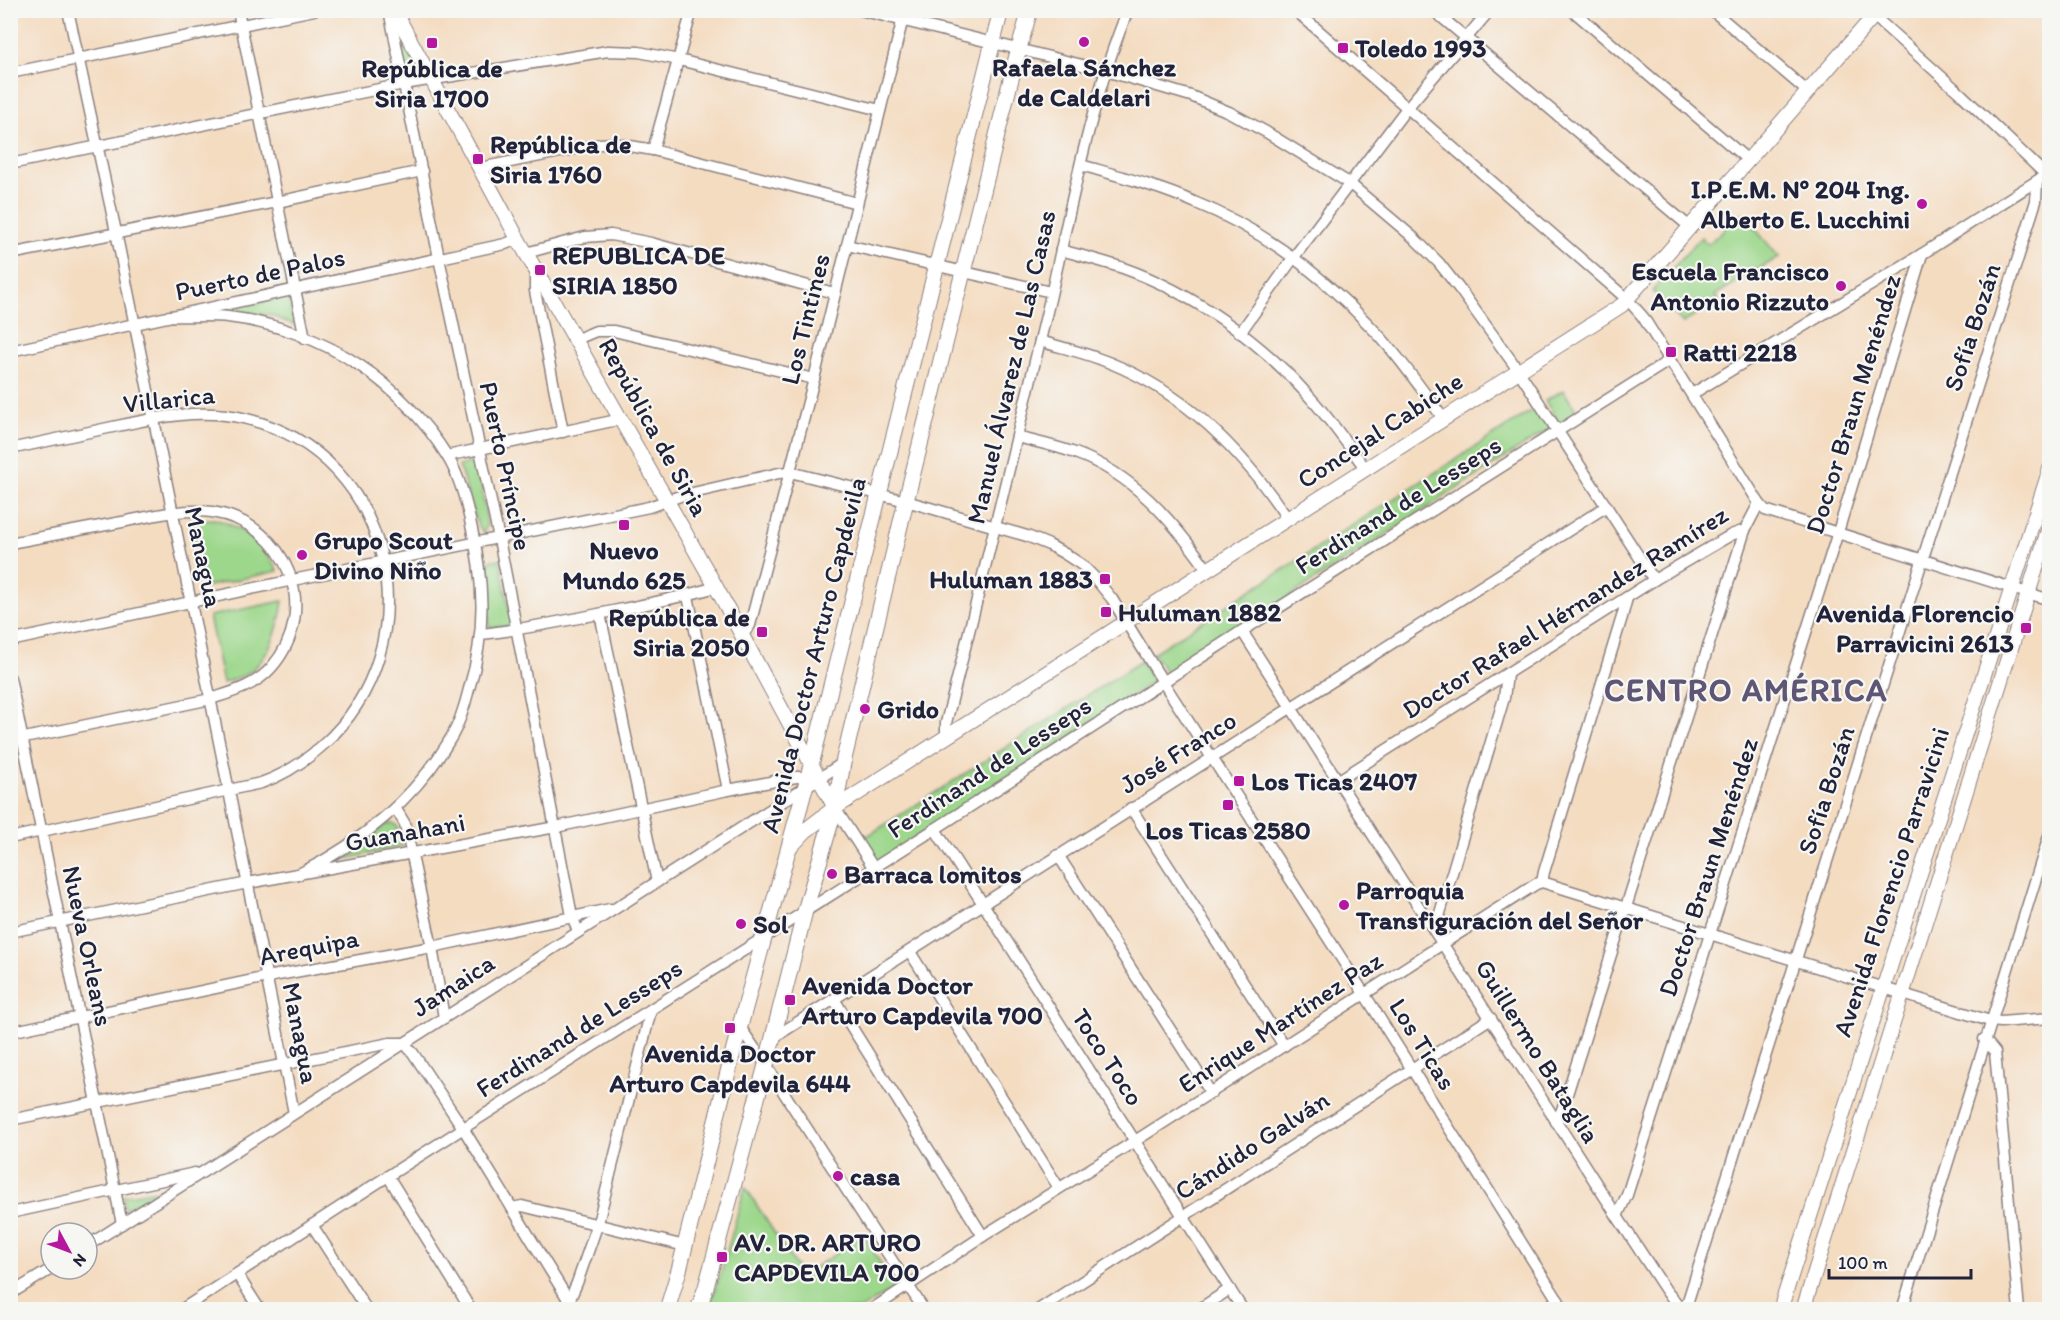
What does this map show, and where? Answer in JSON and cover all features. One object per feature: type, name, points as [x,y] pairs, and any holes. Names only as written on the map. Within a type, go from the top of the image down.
[{"type":"main road","name":"República de Siria","points":[[394,10],[518,239],[577,339],[716,587],[811,777],[835,808]]},
{"type":"main road","name":"Avenida Doctor Arturo Capdevila","points":[[667,1310],[787,851],[811,777],[879,494],[1001,10]]},
{"type":"main road","name":"Avenida Doctor Arturo Capdevila","points":[[698,1310],[766,1065],[805,911],[835,808],[843,763],[906,501],[1018,50],[1030,10]]},
{"type":"main road","name":"Concejal Cabiche","points":[[835,808],[1628,300],[1808,92],[1873,12]]},
{"type":"main road","name":"Avenida Florencio Parravicini","points":[[1780,1310],[1881,988],[2049,469]]},
{"type":"main road","name":"Avenida Florencio Parravicini","points":[[1803,1310],[2049,524]]},
{"type":"main road","points":[[787,851],[805,831],[835,808]]},
{"type":"street","name":"Managua","points":[[68,10],[116,232],[294,1113]]},
{"type":"street","points":[[238,10],[304,338]]},
{"type":"street","points":[[10,73],[314,10]]},
{"type":"street","name":"Puerto Príncipe","points":[[389,10],[499,539],[572,916],[578,931]]},
{"type":"street","points":[[653,150],[692,10]]},
{"type":"street","points":[[860,10],[903,16],[992,43],[1106,71],[1191,96],[1229,112],[1349,183],[1414,238],[1439,263],[1518,370],[1654,580]]},
{"type":"street","name":"Manuel Álvarez de Las Casas","points":[[946,736],[946,723],[996,527],[1081,165],[1106,71],[1128,10]]},
{"type":"street","points":[[1295,10],[1628,300],[1643,317],[1759,503]]},
{"type":"street","points":[[1433,10],[1690,228]]},
{"type":"street","points":[[1240,333],[1294,257],[1407,108],[1490,10]]},
{"type":"street","points":[[1572,10],[1749,161]]},
{"type":"street","points":[[1712,10],[1808,92]]},
{"type":"street","points":[[1692,394],[2044,178],[1962,95],[1873,12]]},
{"type":"street","name":"Los Tintines","points":[[742,636],[750,625],[790,472],[903,16]]},
{"type":"street","points":[[10,164],[404,84],[608,51],[639,52],[679,60],[880,110]]},
{"type":"street","points":[[480,168],[613,143],[653,150],[857,203]]},
{"type":"street","points":[[1081,165],[1157,187],[1196,202],[1236,222],[1294,257],[1341,297],[1370,326],[1397,356],[1443,418]]},
{"type":"street","points":[[10,254],[422,171]]},
{"type":"street","name":"Sofía Bozán","points":[[1684,1310],[2044,178]]},
{"type":"street","points":[[526,253],[585,237],[611,235],[651,243],[834,293]]},
{"type":"street","name":"Puerto de Palos","points":[[10,351],[505,244],[518,239]]},
{"type":"street","points":[[847,245],[1051,292]]},
{"type":"street","points":[[1061,250],[1124,268],[1190,300],[1240,333],[1305,390],[1365,468]]},
{"type":"street","name":"Doctor Braun Menéndez","points":[[1617,1216],[1627,1195],[1711,934],[1838,532],[1922,254]]},
{"type":"street","points":[[535,269],[535,291],[563,432]]},
{"type":"street","points":[[169,316],[226,317],[247,320],[304,338],[359,365],[387,387],[411,411],[447,456],[459,479],[476,543],[483,607],[482,634],[475,672],[452,735],[422,778],[396,808],[341,851],[299,874]]},
{"type":"street","points":[[577,339],[596,331],[614,331],[814,379]]},
{"type":"street","points":[[1040,341],[1118,366],[1181,403],[1219,434],[1239,454],[1254,471],[1287,519]]},
{"type":"street","name":"Ferdinand de Lesseps","points":[[181,1310],[1670,360]]},
{"type":"street","name":"Villarica","points":[[10,449],[153,418],[190,414],[228,415],[266,424],[302,441],[331,464],[354,492],[371,522],[384,563],[387,604],[384,634],[377,663],[356,707],[337,733],[316,752],[290,770],[267,781],[228,791],[10,838]]},
{"type":"street","points":[[447,456],[622,419]]},
{"type":"street","points":[[1017,437],[1075,453],[1113,472],[1154,503],[1208,569]]},
{"type":"street","points":[[10,641],[649,507],[680,496],[790,472]]},
{"type":"street","name":"Los Ticas","points":[[790,472],[906,501],[1050,545],[1082,566],[1102,586],[1561,1305]]},
{"type":"street","name":"Doctor Rafael Hérnandez Ramírez","points":[[1339,780],[1654,580],[1731,535],[1745,530],[1759,503],[1771,513],[2011,586],[2049,600]]},
{"type":"street","name":"José Franco","points":[[773,1038],[1607,506]]},
{"type":"street","points":[[10,543],[172,512],[214,512],[249,527],[266,538],[293,580],[296,612],[291,633],[277,660],[257,680],[239,690],[211,699],[10,741]]},
{"type":"street","points":[[1556,1122],[1562,1110],[1745,530]]},
{"type":"street","points":[[482,634],[517,630],[600,614],[688,596],[716,587]]},
{"type":"street","points":[[688,596],[728,790]]},
{"type":"street","points":[[1627,598],[1542,882],[1990,1021],[2049,1018]]},
{"type":"street","points":[[600,614],[657,882]]},
{"type":"street","name":"Guillermo Bataglia","points":[[1242,631],[1617,1216],[1673,1300],[1684,1310]]},
{"type":"street","points":[[1435,930],[1504,698],[1507,675]]},
{"type":"street","name":"Nueva Orleans","points":[[10,678],[122,1224]]},
{"type":"street","name":"Jamaica","points":[[99,1238],[617,908],[811,777],[843,763]]},
{"type":"street","name":"Guanahani","points":[[10,933],[248,883],[556,827],[796,777],[811,777]]},
{"type":"street","points":[[396,808],[403,818],[432,947],[444,1018]]},
{"type":"street","name":"República de Siria","points":[[835,808],[873,867]]},
{"type":"street","points":[[1131,808],[1284,1046]]},
{"type":"street","name":"Toco Toco","points":[[935,830],[1243,1310]]},
{"type":"street","points":[[1902,1310],[2049,833]]},
{"type":"street","points":[[1058,855],[1211,1093]]},
{"type":"street","name":"Enrique Martínez Paz","points":[[871,1310],[983,1236],[1542,882]]},
{"type":"street","name":"Arequipa","points":[[10,1032],[267,977],[432,947],[617,908]]},
{"type":"street","points":[[910,952],[1059,1188]]},
{"type":"street","points":[[834,999],[983,1236]]},
{"type":"street","points":[[567,1305],[598,1223],[651,1010]]},
{"type":"street","name":"Cándido Galván","points":[[1038,1310],[1491,1018]]},
{"type":"street","points":[[740,1028],[924,1310]]},
{"type":"street","points":[[1984,1039],[1995,1052],[2019,1310]]},
{"type":"street","points":[[10,1120],[390,1043],[404,1044],[413,1053],[463,1128],[567,1305]]},
{"type":"street","points":[[10,1213],[202,1172]]},
{"type":"street","points":[[388,1176],[471,1310]]},
{"type":"street","points":[[512,1208],[522,1206],[685,1246]]},
{"type":"street","points":[[312,1225],[367,1310]]},
{"type":"street","points":[[237,1274],[260,1310]]},
{"type":"street","points":[[10,1294],[39,1276]]},
{"type":"street","points":[[1198,1310],[1230,1289]]},
{"type":"street","points":[[1543,1310],[1561,1305]]},
{"type":"green space","points":[[396,27],[423,72],[406,76]]},
{"type":"green space","points":[[1742,213],[1779,257],[1715,295],[1718,300],[1683,323],[1652,291],[1701,237],[1708,244]]},
{"type":"green space","points":[[288,296],[294,325],[270,315],[224,310]]},
{"type":"green space","points":[[1563,390],[1578,413],[1560,424],[1545,401]]},
{"type":"green space","points":[[1539,406],[1551,428],[1167,674],[1153,653]]},
{"type":"green space","points":[[478,460],[487,525],[484,533],[478,526],[459,466]]},
{"type":"green space","points":[[215,519],[243,532],[266,553],[278,571],[204,587],[190,520]]},
{"type":"green space","points":[[500,559],[512,625],[491,628],[489,625],[488,561]]},
{"type":"green space","points":[[283,601],[276,632],[261,661],[245,675],[223,683],[209,616]]},
{"type":"green space","points":[[1141,661],[1154,681],[877,863],[861,840]]},
{"type":"green space","points":[[392,823],[397,826],[403,846],[337,861],[385,825]]},
{"type":"green space","points":[[745,1187],[802,1276],[864,1235],[895,1288],[862,1309],[708,1310]]},
{"type":"green space","points":[[163,1189],[125,1209],[123,1196]]},
{"type":"place","name":"Rafaela Sánchez de Caldelari","points":[[1084,42]]},
{"type":"place","name":"República de Siria 1700","points":[[432,43]]},
{"type":"place","name":"Toledo 1993","points":[[1343,48]]},
{"type":"place","name":"República de Siria 1760","points":[[478,159]]},
{"type":"place","name":"I.P.E.M. Nº 204 Ing. Alberto E. Lucchini","points":[[1922,204]]},
{"type":"place","name":"REPUBLICA DE SIRIA 1850","points":[[540,270]]},
{"type":"place","name":"Escuela Francisco Antonio Rizzuto","points":[[1841,286]]},
{"type":"place","name":"Ratti 2218","points":[[1671,352]]},
{"type":"place","name":"Nuevo Mundo 625","points":[[624,525]]},
{"type":"place","name":"Grupo Scout Divino Niño","points":[[302,555]]},
{"type":"place","name":"Huluman 1883","points":[[1105,579]]},
{"type":"place","name":"Huluman 1882","points":[[1106,612]]},
{"type":"place","name":"Avenida Florencio Parravicini 2613","points":[[2026,628]]},
{"type":"place","name":"República de Siria 2050","points":[[762,632]]},
{"type":"place","name":"Grido","points":[[865,709]]},
{"type":"place","name":"Los Ticas 2407","points":[[1239,781]]},
{"type":"place","name":"Los Ticas 2580","points":[[1228,805]]},
{"type":"place","name":"Barraca lomitos","points":[[832,874]]},
{"type":"place","name":"Parroquia Transfiguración del Señor","points":[[1344,905]]},
{"type":"place","name":"Sol","points":[[741,924]]},
{"type":"place","name":"Avenida Doctor Arturo Capdevila 700","points":[[790,1000]]},
{"type":"place","name":"Avenida Doctor Arturo Capdevila 644","points":[[730,1028]]},
{"type":"place","name":"casa","points":[[838,1176]]},
{"type":"place","name":"AV. DR. ARTURO CAPDEVILA 700","points":[[722,1257]]},
{"type":"district","name":"CENTRO AMÉRICA","points":[[1746,690]]}]
